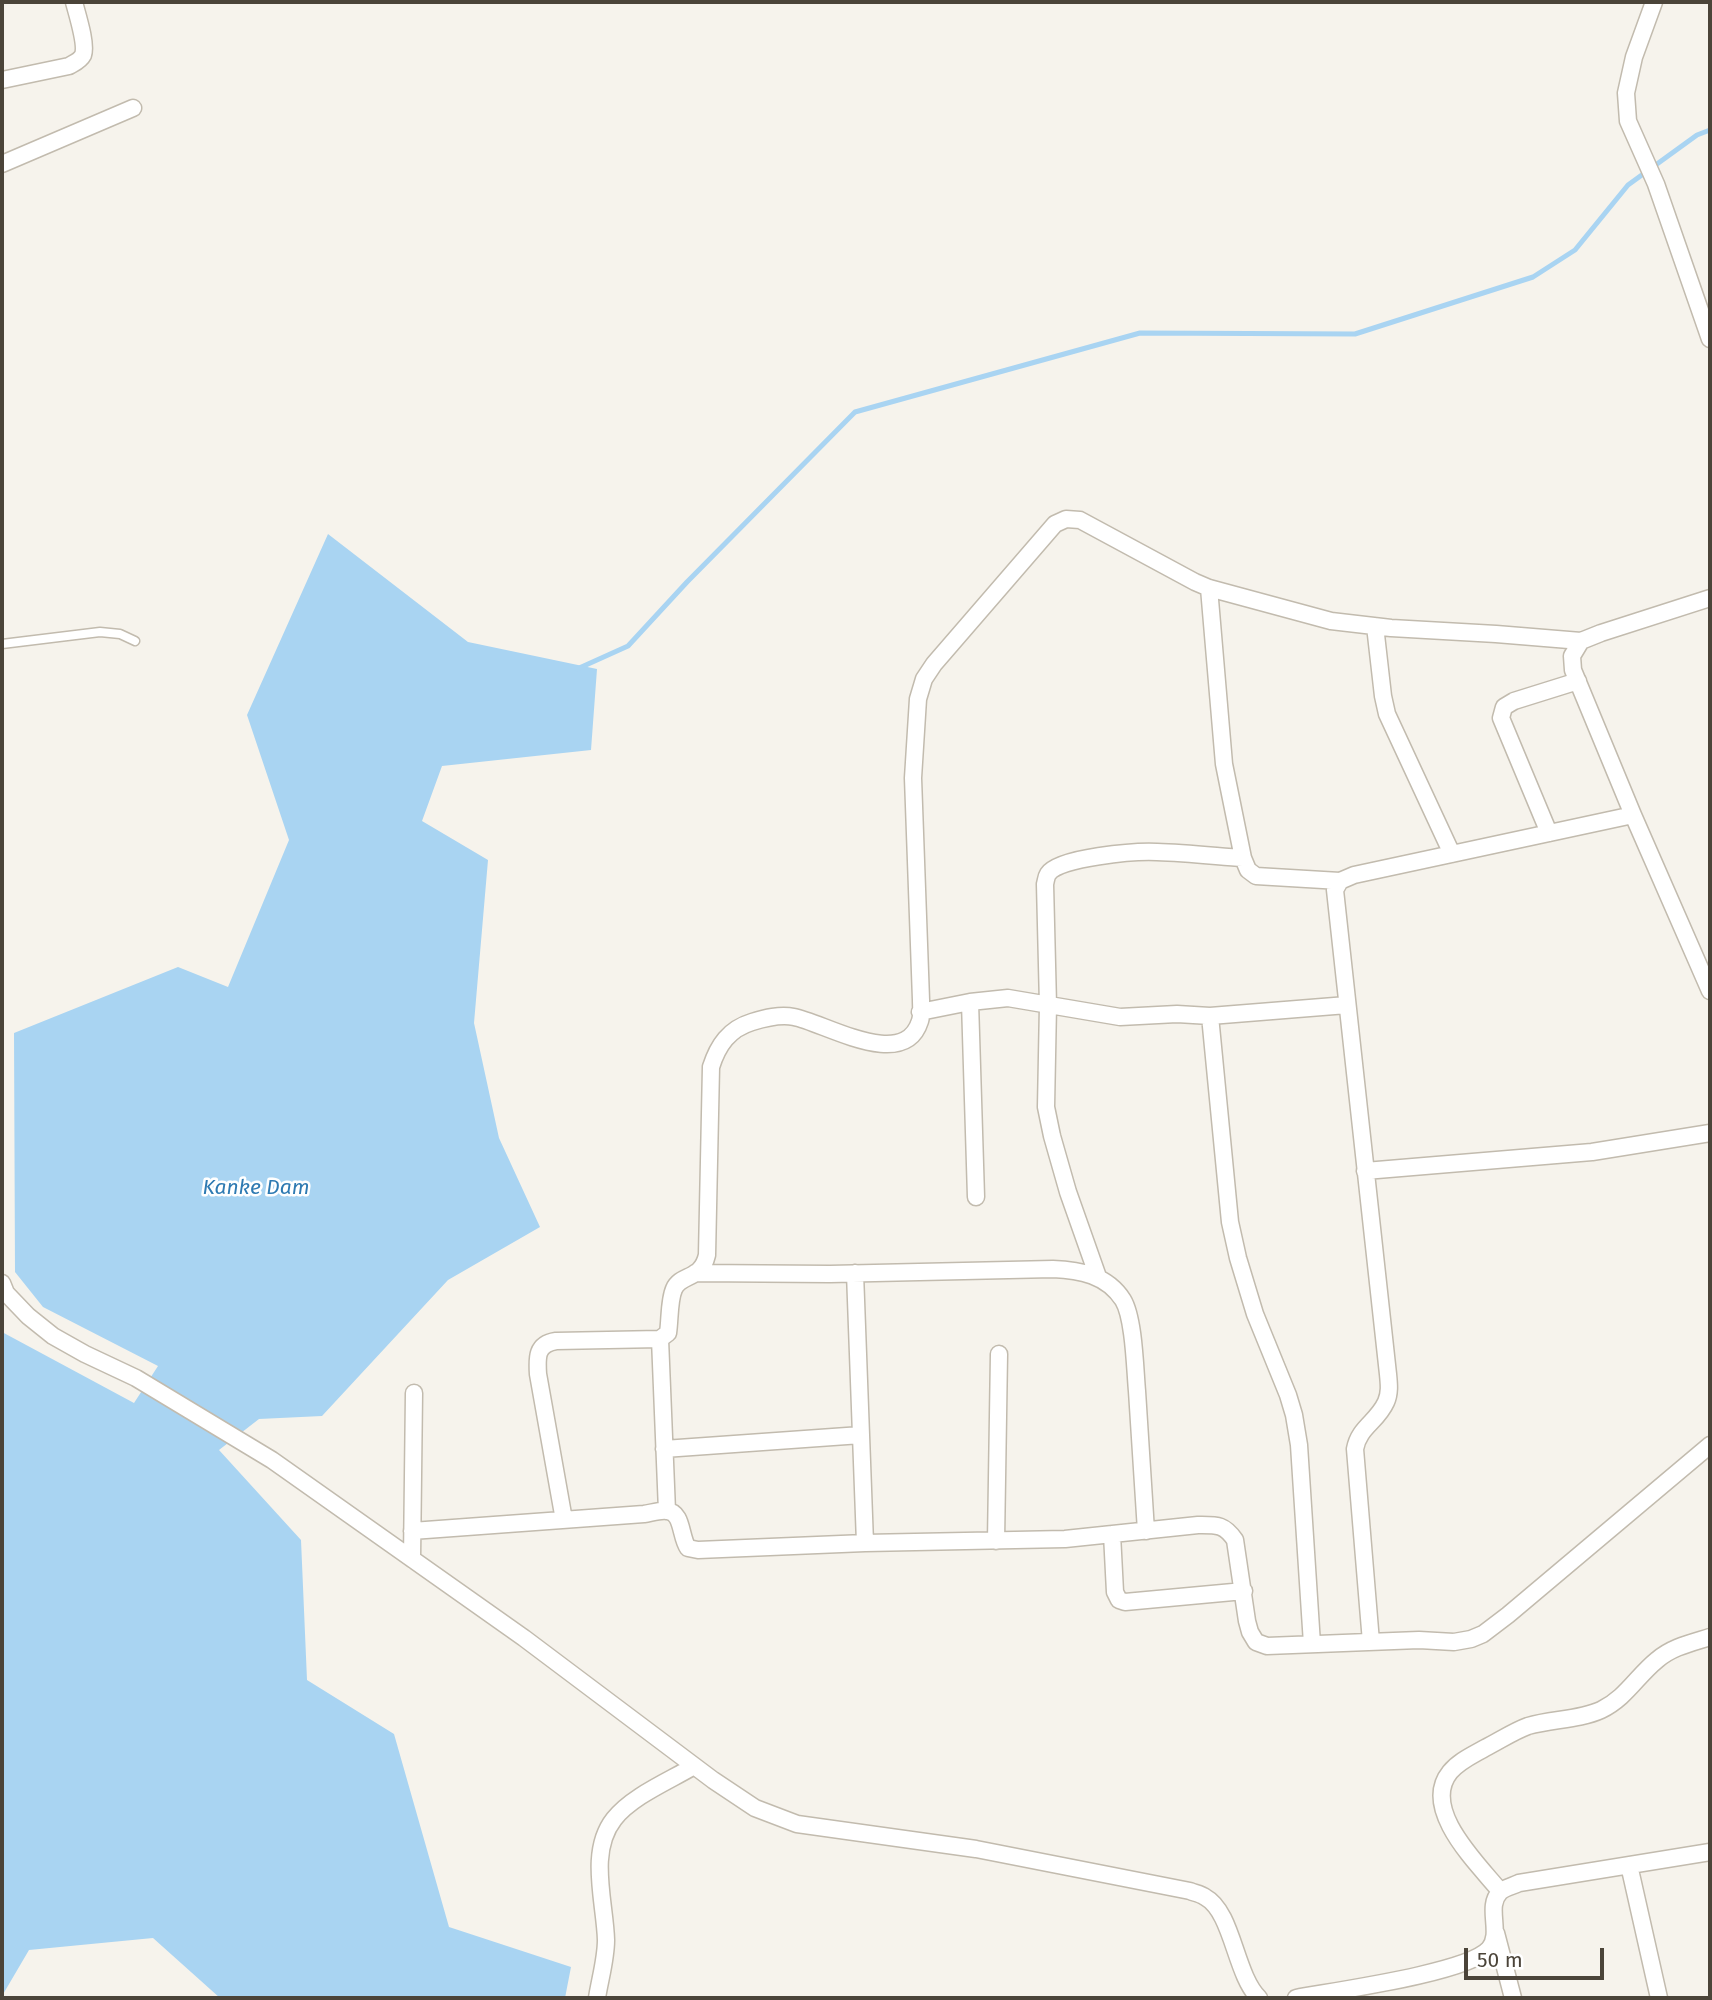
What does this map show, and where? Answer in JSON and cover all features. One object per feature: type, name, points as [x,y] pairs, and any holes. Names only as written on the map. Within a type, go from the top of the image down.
[{"type":"street","points":[[2,80],[77,62],[83,54],[84,44],[74,2]]},
{"type":"street","points":[[1654,2],[1634,57],[1626,93],[1628,121],[1656,184],[1710,339]]},
{"type":"street","points":[[2,164],[133,108]]},
{"type":"street","points":[[564,1520],[537,1355],[547,1342],[660,1339],[668,1333],[674,1288],[682,1279],[705,1265],[707,1255],[711,1067],[716,1049],[725,1037],[745,1024],[767,1017],[793,1016],[868,1042],[884,1044],[902,1042],[912,1034],[920,1021],[913,778],[918,699],[934,664],[1055,524],[1066,519],[1080,520],[1209,588],[1331,621],[1581,641],[1710,598]]},
{"type":"street","points":[[1209,588],[1224,764],[1243,858],[1248,870],[1256,876],[1340,881],[1633,814]]},
{"type":"street","points":[[1376,626],[1387,714],[1452,854]]},
{"type":"street","points":[[1581,641],[1572,656],[1573,670],[1710,991]]},
{"type":"street","points":[[1549,833],[1501,718],[1504,708],[1514,701],[1578,681]]},
{"type":"street","points":[[1098,1277],[1068,1192],[1046,1107],[1048,1004],[1045,884],[1048,873],[1073,860],[1124,853],[1155,852],[1243,858]]},
{"type":"street","points":[[1340,881],[1335,890],[1389,1392],[1385,1404],[1357,1440],[1355,1450],[1371,1642]]},
{"type":"street","points":[[920,1012],[1008,998],[1120,1017],[1177,1014],[1210,1016],[1347,1005]]},
{"type":"street","points":[[970,1002],[976,1197]]},
{"type":"street","points":[[1210,1016],[1230,1222],[1255,1314],[1294,1415],[1304,1514],[1312,1644]]},
{"type":"street","points":[[1365,1171],[1592,1152],[1710,1133]]},
{"type":"street","points":[[695,1273],[1053,1269],[1076,1270],[1098,1277],[1114,1289],[1125,1303],[1130,1322],[1146,1531]]},
{"type":"street","points":[[855,1273],[865,1543]]},
{"type":"street","points":[[2,1283],[6,1293],[28,1316],[53,1336],[136,1378],[272,1460],[755,1808],[797,1824],[976,1849],[1190,1891],[1207,1898],[1222,1916],[1249,1989],[1259,1998]]},
{"type":"street","points":[[660,1339],[667,1511]]},
{"type":"street","points":[[996,1541],[999,1354]]},
{"type":"street","points":[[412,1559],[414,1393]]},
{"type":"street","points":[[664,1449],[861,1435]]},
{"type":"street","points":[[412,1531],[667,1511],[675,1513],[680,1519],[683,1541],[688,1548],[698,1550],[1065,1539],[1217,1525],[1228,1529],[1235,1540],[1250,1632],[1256,1642],[1267,1646],[1419,1640],[1454,1642],[1483,1634],[1508,1615],[1710,1445]]},
{"type":"street","points":[[1112,1534],[1115,1592],[1119,1600],[1125,1602],[1244,1591]]},
{"type":"street","points":[[1500,1891],[1461,1844],[1445,1816],[1443,1786],[1450,1773],[1464,1760],[1526,1727],[1601,1710],[1618,1700],[1655,1661],[1671,1649],[1710,1637]]},
{"type":"street","points":[[597,1998],[606,1942],[600,1881],[601,1846],[612,1821],[629,1804],[694,1766]]},
{"type":"street","points":[[1513,1998],[1495,1931],[1494,1901],[1500,1891],[1519,1883],[1710,1852]]},
{"type":"street","points":[[1629,1865],[1659,1998]]},
{"type":"street","points":[[1296,1998],[1376,1991],[1421,1974],[1462,1963],[1491,1948],[1495,1931]]},
{"type":"lane","points":[[2,644],[100,632],[120,634],[135,641]]},
{"type":"water","name":"Kanke Dam","points":[[328,534],[468,642],[597,669],[591,750],[442,766],[422,821],[488,860],[474,1023],[499,1138],[540,1227],[448,1280],[322,1416],[259,1419],[219,1450],[301,1540],[307,1680],[394,1734],[449,1927],[571,1967],[565,1998],[220,1998],[153,1938],[29,1950],[2,1996],[2,1332],[134,1403],[158,1366],[43,1307],[15,1272],[14,1033],[178,967],[228,987],[289,840],[247,715]]},
{"type":"waterway","points":[[577,669],[628,646],[687,582],[855,412],[1140,333],[1355,334],[1533,277],[1575,250],[1628,185],[1697,135],[1710,130]]}]
